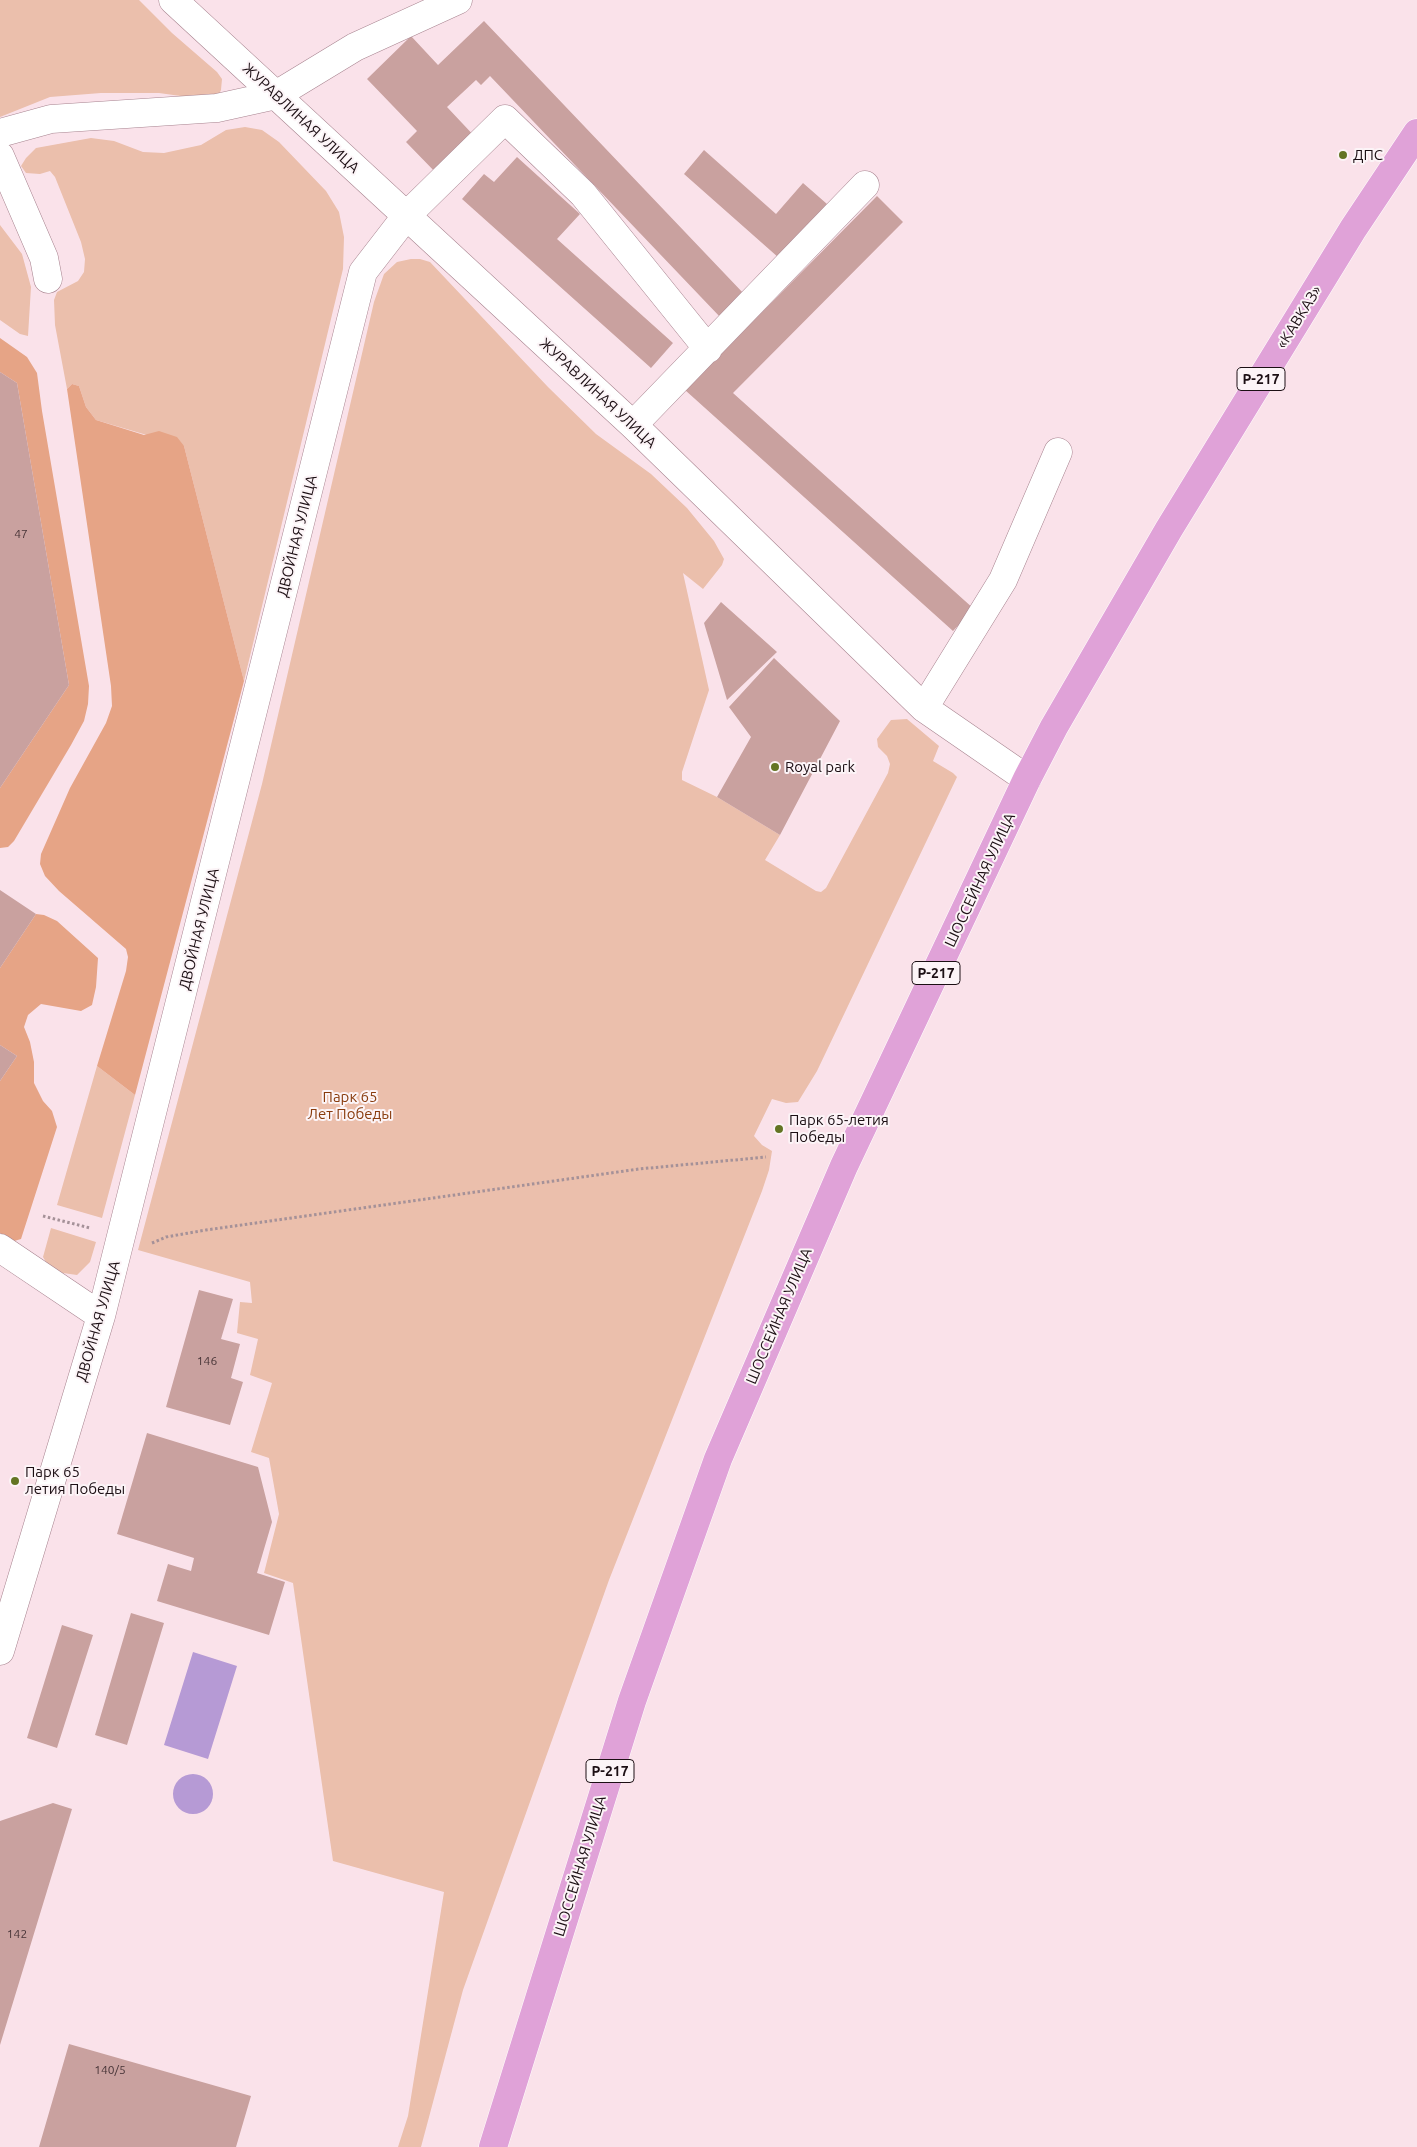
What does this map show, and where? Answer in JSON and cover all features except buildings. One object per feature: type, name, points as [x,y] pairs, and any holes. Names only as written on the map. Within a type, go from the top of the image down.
[{"type":"highway","name":"«КАВКАЗ»","points":[[1169,529],[1353,229],[1417,133]]},
{"type":"highway","name":"ШОССЕЙНАЯ УЛИЦА","points":[[493,2147],[632,1701],[718,1459],[844,1166],[1028,779],[1054,727],[1169,529]]},
{"type":"street","name":"ЖУРАВЛИНАЯ УЛИЦА","points":[[173,0],[633,425],[924,708],[1028,779]]},
{"type":"street","points":[[0,133],[51,118],[217,108],[276,95],[355,47],[458,0]]},
{"type":"street","name":"ДВОЙНАЯ УЛИЦА","points":[[0,1651],[101,1316],[363,272],[407,215],[505,119],[584,194],[708,349]]},
{"type":"street","points":[[0,156],[44,258],[48,278]]},
{"type":"street","points":[[633,425],[865,186]]},
{"type":"street","points":[[924,708],[1003,580],[1058,452]]},
{"type":"street","points":[[0,1248],[101,1316]]},
{"type":"path","points":[[43,1216],[154,1244],[166,1237],[206,1230],[639,1169],[766,1157]]},
{"type":"green space","points":[[0,0],[139,0],[172,33],[217,72],[222,79],[221,90],[218,96],[202,99],[159,93],[101,93],[50,97],[0,117]]},
{"type":"green space","points":[[245,127],[262,130],[279,142],[326,191],[339,212],[344,237],[343,269],[244,681],[184,446],[96,420],[86,407],[79,386],[72,384],[67,389],[55,325],[54,300],[57,292],[78,281],[84,272],[85,259],[81,242],[55,177],[50,171],[40,174],[26,173],[21,166],[36,148],[91,138],[114,141],[143,152],[164,153],[201,145],[226,130]]},
{"type":"green space","points":[[0,225],[22,254],[31,287],[28,336],[20,334],[0,320]]},
{"type":"green space","name":"Парк 65 Лет Победы","points":[[411,259],[430,262],[548,387],[596,434],[651,474],[687,508],[714,541],[724,559],[722,565],[703,589],[683,573],[709,690],[682,772],[682,780],[717,797],[780,835],[765,860],[816,891],[821,892],[826,888],[888,773],[890,764],[887,756],[878,747],[877,739],[891,720],[907,719],[939,746],[933,761],[957,777],[817,1071],[798,1102],[786,1103],[772,1099],[754,1136],[762,1145],[772,1151],[769,1170],[762,1191],[609,1580],[463,1990],[421,2147],[398,2147],[408,2116],[444,1892],[333,1861],[293,1583],[264,1573],[279,1514],[269,1458],[251,1452],[272,1383],[250,1375],[258,1339],[237,1333],[240,1302],[252,1303],[250,1282],[138,1250],[262,784],[374,302],[384,274],[397,262]]},
{"type":"green space","points":[[97,1066],[135,1095],[102,1218],[57,1205]]},
{"type":"green space","points":[[51,1228],[96,1242],[90,1262],[77,1275],[56,1272],[49,1267],[43,1257]]},
{"type":"shaded area","points":[[0,338],[27,357],[37,373],[89,686],[88,704],[84,721],[71,745],[14,841],[8,847],[0,848],[0,788],[69,685],[17,383],[0,372]]},
{"type":"shaded area","points":[[72,384],[79,386],[86,407],[96,420],[144,435],[159,431],[177,437],[184,446],[244,681],[135,1095],[97,1066],[126,971],[128,957],[126,949],[59,891],[45,876],[40,864],[41,854],[70,788],[106,723],[112,706],[111,686],[67,389]]},
{"type":"shaded area","points":[[36,914],[44,915],[57,921],[98,958],[96,987],[92,1005],[81,1011],[41,1004],[28,1015],[24,1027],[30,1042],[34,1062],[34,1083],[43,1101],[52,1111],[57,1127],[21,1239],[11,1242],[0,1233],[0,1081],[17,1056],[0,1045],[0,968]]},
{"type":"shaded area","points":[[193,1652],[237,1666],[208,1759],[164,1745]]},
{"type":"shaded area","points":[[193,1774],[207,1780],[213,1794],[207,1808],[193,1814],[179,1808],[173,1794],[179,1780]]},
{"type":"place","name":"ДПС","points":[[1343,155]]},
{"type":"place","name":"Royal park","points":[[775,767]]},
{"type":"place","name":"Парк 65-летия Победы","points":[[779,1129]]},
{"type":"place","name":"Парк 65 летия Победы","points":[[15,1481]]}]
